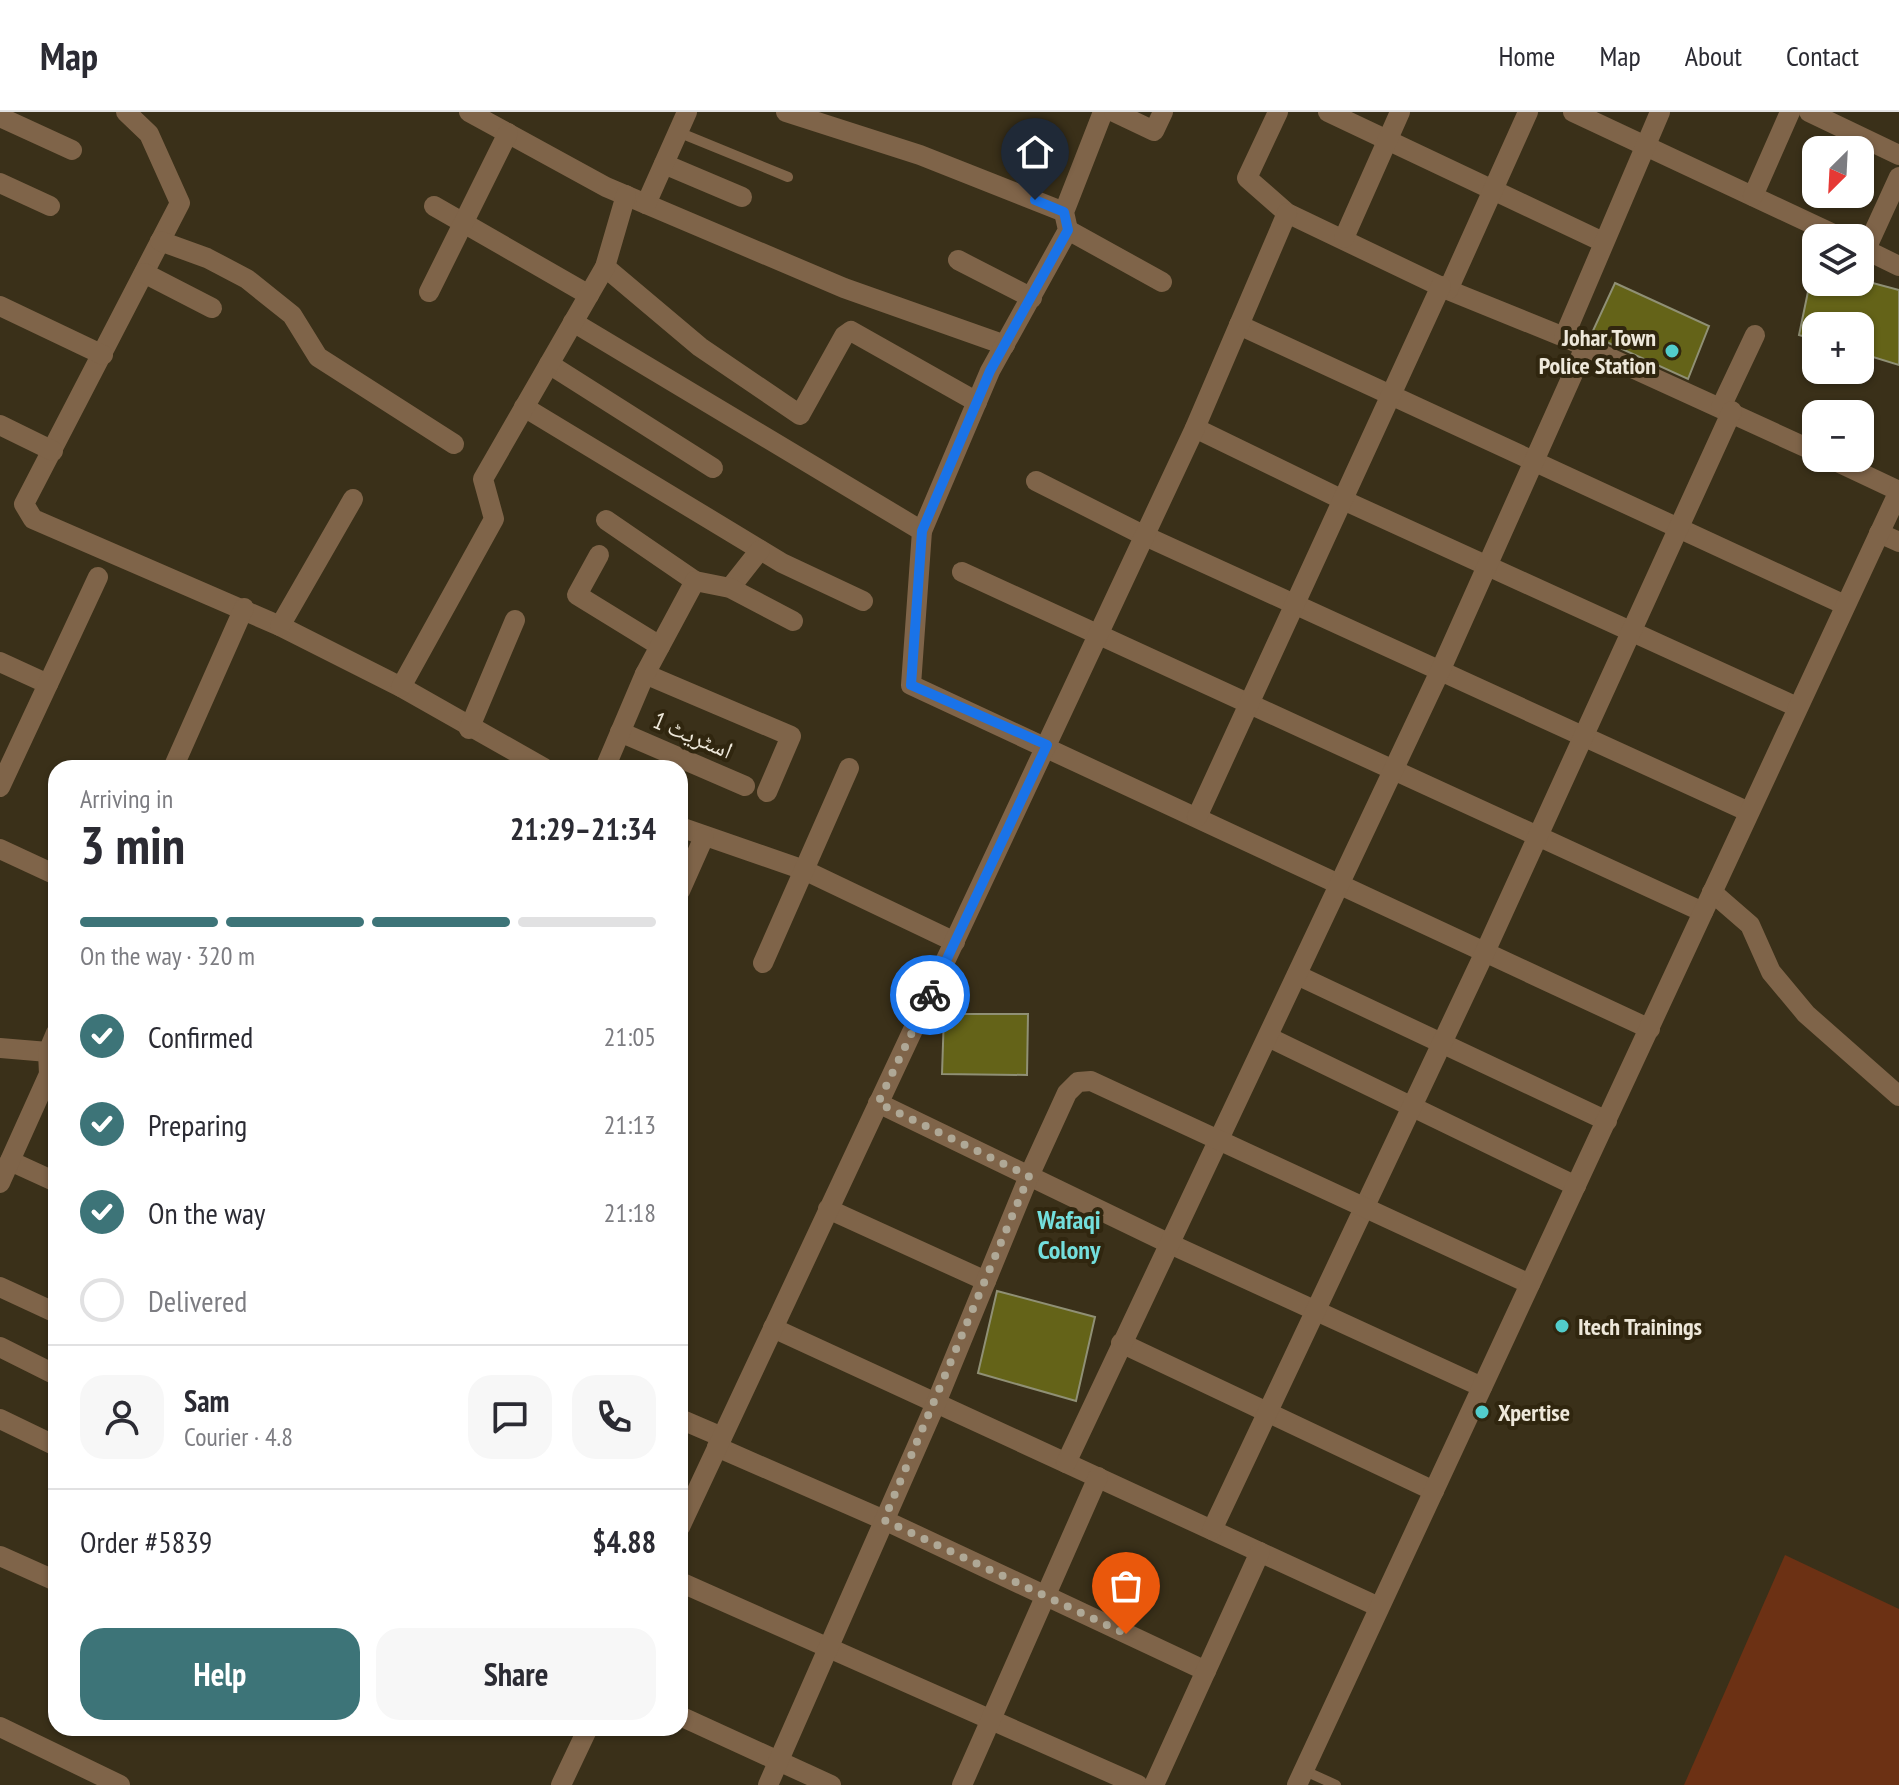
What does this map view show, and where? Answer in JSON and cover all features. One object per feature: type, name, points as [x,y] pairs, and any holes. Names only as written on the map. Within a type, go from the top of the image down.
[{"type":"street","points":[[126,112],[149,134],[180,203],[24,504],[33,519],[244,608],[401,687],[469,729],[529,760]]},
{"type":"street","points":[[469,112],[646,204],[844,288],[1005,345]]},
{"type":"street","points":[[646,204],[687,112]]},
{"type":"street","points":[[786,112],[920,155],[1066,221],[1162,282]]},
{"type":"street","points":[[1103,112],[1066,221],[1032,298],[977,402],[922,531],[911,685],[1047,745],[1650,1029]]},
{"type":"street","points":[[1114,112],[1154,131],[1163,112]]},
{"type":"street","points":[[1278,112],[1247,178],[1287,213],[1445,288],[1564,337],[1802,445]]},
{"type":"street","points":[[1328,112],[1603,242]]},
{"type":"street","points":[[1344,238],[1400,112]]},
{"type":"street","points":[[1197,817],[1391,395],[1494,191],[1528,112]]},
{"type":"street","points":[[1573,112],[1812,224]]},
{"type":"street","points":[[1564,337],[1660,112]]},
{"type":"street","points":[[1753,196],[1790,112]]},
{"type":"street","points":[[1809,112],[1899,155]]},
{"type":"street","points":[[0,117],[72,150]]},
{"type":"street","points":[[429,292],[508,133]]},
{"type":"street","points":[[664,164],[742,197]]},
{"type":"street","points":[[1874,226],[1899,177]]},
{"type":"street","points":[[0,183],[50,206]]},
{"type":"street","points":[[401,687],[494,519],[483,479],[605,267],[626,195]]},
{"type":"street","points":[[434,206],[589,295]]},
{"type":"street","points":[[688,1510],[1195,428],[1287,213]]},
{"type":"street","points":[[160,241],[207,258],[247,279],[292,315],[318,357],[454,444]]},
{"type":"street","points":[[1874,254],[1899,266]]},
{"type":"street","points":[[958,260],[1032,298]]},
{"type":"street","points":[[605,267],[700,347],[800,415],[844,336],[851,331],[977,402]]},
{"type":"street","points":[[144,273],[212,308]]},
{"type":"street","points":[[0,306],[103,355]]},
{"type":"street","points":[[573,322],[922,531]]},
{"type":"street","points":[[1239,325],[1845,605]]},
{"type":"street","points":[[1212,1530],[1485,952],[1677,527],[1755,335]]},
{"type":"street","points":[[1066,1463],[1441,669],[1585,347]]},
{"type":"street","points":[[549,364],[713,468]]},
{"type":"street","points":[[524,407],[760,550],[863,601]]},
{"type":"street","points":[[0,425],[53,451]]},
{"type":"street","points":[[1195,428],[1343,500],[1797,707]]},
{"type":"street","points":[[1300,1778],[1899,491],[1859,472]]},
{"type":"street","points":[[1036,481],[1145,536],[1749,812]]},
{"type":"street","points":[[280,626],[353,499]]},
{"type":"street","points":[[606,520],[695,581],[730,588],[793,621]]},
{"type":"street","points":[[1879,533],[1899,542]]},
{"type":"street","points":[[730,588],[760,550]]},
{"type":"street","points":[[599,555],[577,595],[660,646]]},
{"type":"street","points":[[962,572],[1703,912]]},
{"type":"street","points":[[0,787],[98,577]]},
{"type":"street","points":[[608,760],[645,674],[695,581]]},
{"type":"street","points":[[177,760],[244,608]]},
{"type":"street","points":[[469,729],[515,620]]},
{"type":"street","points":[[0,662],[48,684]]},
{"type":"street","points":[[645,674],[791,736],[767,792]]},
{"type":"street","name":"اسٹریٹ 1","points":[[620,732],[685,760]]},
{"type":"street","name":"اسٹریٹ 1","points":[[688,761],[745,786]]},
{"type":"street","points":[[763,963],[849,768]]},
{"type":"street","points":[[688,830],[804,870],[955,942]]},
{"type":"street","points":[[688,873],[704,837]]},
{"type":"street","points":[[0,849],[48,871]]},
{"type":"street","points":[[1712,892],[1750,925],[1771,972],[1806,1014],[1899,1096]]},
{"type":"street","points":[[1297,975],[1607,1121]]},
{"type":"street","points":[[1268,1037],[1576,1186]]},
{"type":"street","points":[[0,1048],[48,1042]]},
{"type":"street","points":[[0,1183],[48,1076]]},
{"type":"street","points":[[768,1785],[936,1403],[1029,1176],[1067,1093],[1078,1082],[1091,1081],[1530,1284]]},
{"type":"street","points":[[878,1103],[1168,1243],[1482,1387]]},
{"type":"street","points":[[10,1161],[48,1178]]},
{"type":"street","points":[[828,1209],[986,1281]]},
{"type":"street","points":[[0,1287],[48,1309]]},
{"type":"street","points":[[773,1328],[1379,1607]]},
{"type":"street","points":[[1121,1343],[1434,1491]]},
{"type":"street","points":[[0,1347],[48,1371]]},
{"type":"street","points":[[0,1419],[48,1442]]},
{"type":"street","points":[[688,1424],[719,1442],[1206,1671]]},
{"type":"street","points":[[962,1785],[1098,1477]]},
{"type":"street","points":[[1154,1785],[1260,1552]]},
{"type":"street","points":[[0,1556],[48,1577]]},
{"type":"street","points":[[688,1586],[1138,1785]]},
{"type":"street","points":[[688,1720],[831,1785]]},
{"type":"street","points":[[0,1727],[120,1785]]},
{"type":"street","points":[[561,1785],[584,1736]]},
{"type":"lane","points":[[678,132],[788,177]]},
{"type":"lane","points":[[1300,1778],[1336,1785]]},
{"type":"shaded area","points":[[1785,1555],[1899,1609],[1899,1785],[1684,1785]]},
{"type":"building","points":[[1615,283],[1709,326],[1688,379],[1591,335]]},
{"type":"building","points":[[1874,283],[1899,290],[1899,365],[1874,357],[1874,312],[1804,312],[1807,296],[1874,296]]},
{"type":"building","points":[[944,1014],[1028,1014],[1027,1075],[942,1074]]},
{"type":"building","points":[[997,1291],[1095,1317],[1076,1401],[978,1373]]},
{"type":"way so far","points":[[930,995],[878,1103],[1029,1176],[884,1520],[1126,1634]]},
{"type":"place","name":"Johar Town Police Station","points":[[1672,351]]},
{"type":"place","name":"Itech Trainings","points":[[1562,1326]]},
{"type":"place","name":"Xpertise","points":[[1482,1412]]},
{"type":"district","name":"Wafaqi Colony","points":[[1069,1234]]},
{"type":"route","points":[[930,995],[1047,745],[911,685],[922,531],[990,371],[1068,230],[1064,212],[1035,200]]}]
